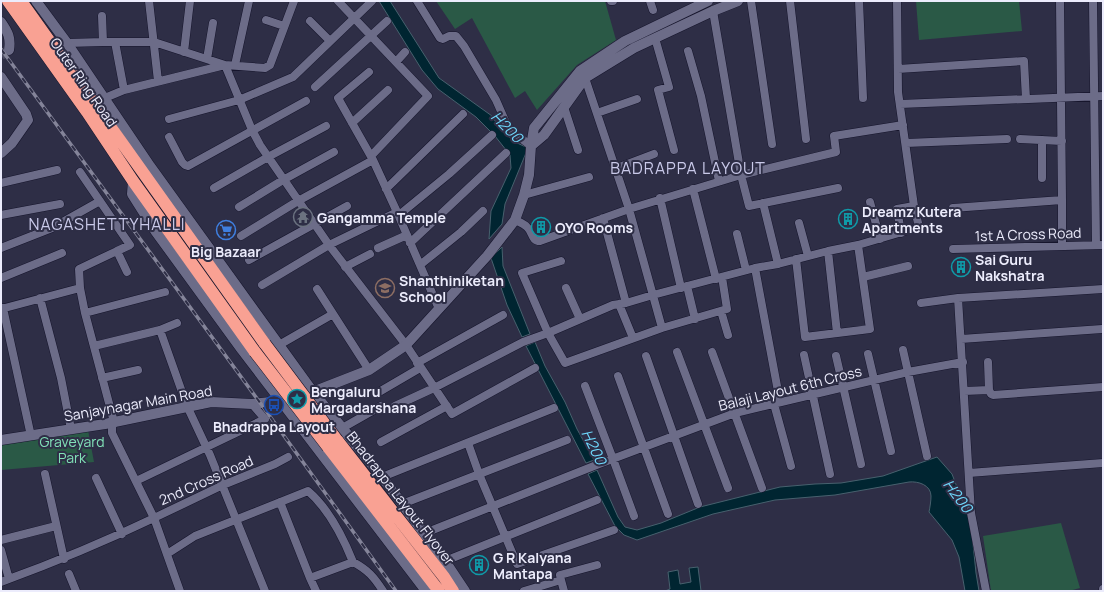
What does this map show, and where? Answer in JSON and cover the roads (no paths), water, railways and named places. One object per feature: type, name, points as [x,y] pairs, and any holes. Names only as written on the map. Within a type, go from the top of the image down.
[{"type":"highway","name":"Outer Ring Road","points":[[8,1],[88,112],[133,181]]},
{"type":"highway","name":"Outer Ring Road","points":[[21,1],[99,101],[146,169]]},
{"type":"highway","name":"Bhadrappa Layout Flyover","points":[[146,169],[333,444],[439,591]]},
{"type":"highway","name":"Bhadrappa Layout Flyover","points":[[133,181],[255,352],[444,577],[453,591]]},
{"type":"street","points":[[36,1],[67,44],[99,101],[124,90],[225,65],[268,67],[294,1]]},
{"type":"street","points":[[149,1],[158,81]]},
{"type":"street","points":[[184,52],[190,1]]},
{"type":"street","points":[[235,65],[249,1]]},
{"type":"street","points":[[241,236],[372,158],[428,96],[338,1]]},
{"type":"street","points":[[169,118],[239,100],[293,77],[372,1]]},
{"type":"street","points":[[417,1],[440,38],[443,39],[449,36],[456,36],[464,46],[496,100],[507,125],[513,132],[531,146]]},
{"type":"street","points":[[650,1],[653,10]]},
{"type":"street","points":[[282,402],[304,389],[311,392],[369,370],[406,345],[487,256],[513,222],[524,195],[529,175],[534,128],[580,70],[625,41],[708,1]]},
{"type":"street","points":[[531,146],[544,135],[585,78],[651,40],[712,11],[738,1]]},
{"type":"street","points":[[751,1],[772,144]]},
{"type":"street","points":[[790,1],[806,139]]},
{"type":"street","points":[[859,1],[863,98]]},
{"type":"street","points":[[395,406],[434,388],[523,342],[613,305],[622,304],[746,270],[778,264],[828,250],[858,246],[919,227],[914,206],[898,92],[897,1]]},
{"type":"street","points":[[1060,1],[1062,246]]},
{"type":"street","points":[[1093,1],[1093,97],[1099,245]]},
{"type":"street","points":[[712,11],[741,175],[750,206],[838,188]]},
{"type":"street","points":[[102,16],[103,42]]},
{"type":"street","points":[[266,20],[284,26]]},
{"type":"street","points":[[310,21],[330,41]]},
{"type":"street","points":[[316,87],[387,21]]},
{"type":"street","points":[[1,22],[6,29],[10,41],[9,50]]},
{"type":"street","points":[[207,59],[214,23]]},
{"type":"street","points":[[642,33],[651,40],[669,87],[658,90],[674,150]]},
{"type":"street","points":[[114,42],[124,90]]},
{"type":"street","points":[[67,44],[153,42],[225,65],[252,130],[268,157],[329,245],[406,345],[452,414],[535,368]]},
{"type":"street","points":[[688,51],[701,96],[719,181]]},
{"type":"street","points":[[396,62],[405,52]]},
{"type":"street","points":[[898,69],[1024,61],[1026,99]]},
{"type":"street","points":[[369,72],[338,98],[372,158],[398,213],[438,309]]},
{"type":"street","points":[[1,78],[26,114],[28,120],[16,137],[3,150]]},
{"type":"street","points":[[585,78],[617,168],[662,328]]},
{"type":"street","points":[[352,123],[388,90]]},
{"type":"street","points":[[900,104],[1103,96]]},
{"type":"street","points":[[597,113],[637,100]]},
{"type":"street","points":[[169,137],[182,162],[188,166],[306,101]]},
{"type":"street","points":[[564,107],[578,150]]},
{"type":"street","points":[[386,188],[463,114]]},
{"type":"street","points":[[513,222],[529,228],[533,238],[536,241],[540,241],[660,198],[741,175],[836,152],[834,136],[903,125]]},
{"type":"street","points":[[214,188],[326,126]]},
{"type":"street","points":[[262,285],[329,245],[398,213],[450,174],[492,135]]},
{"type":"street","points":[[906,143],[1007,139]]},
{"type":"street","points":[[1020,139],[1062,141]]},
{"type":"street","points":[[1042,140],[1042,178]]},
{"type":"street","points":[[239,207],[334,152]]},
{"type":"street","points":[[410,243],[506,153]]},
{"type":"street","points":[[617,168],[654,154]]},
{"type":"street","points":[[146,169],[279,345],[311,392],[382,477],[425,533],[465,591]]},
{"type":"street","points":[[1,183],[57,170]]},
{"type":"street","points":[[1,582],[64,559],[122,534],[154,518],[112,433],[114,422],[85,313],[80,288],[79,270],[130,245],[80,172]]},
{"type":"street","points":[[524,195],[589,177]]},
{"type":"street","points":[[133,181],[132,194],[156,232],[314,445],[426,591]]},
{"type":"street","points":[[561,261],[522,273],[548,333],[565,363],[662,328],[727,309],[693,189]]},
{"type":"street","points":[[660,198],[684,287],[696,319]]},
{"type":"street","points":[[953,208],[1062,200]]},
{"type":"street","points":[[1,248],[52,228],[100,202]]},
{"type":"street","points":[[870,202],[880,239]]},
{"type":"street","points":[[763,203],[778,264]]},
{"type":"street","points":[[1,215],[60,204]]},
{"type":"street","points":[[249,260],[347,206]]},
{"type":"street","points":[[901,233],[897,209],[914,206]]},
{"type":"street","points":[[420,265],[461,232],[483,211]]},
{"type":"street","points":[[603,218],[622,304],[634,338]]},
{"type":"street","points":[[799,223],[808,256]]},
{"type":"street","points":[[737,234],[746,270]]},
{"type":"street","points":[[378,248],[407,235]]},
{"type":"street","name":"1st A Cross Road","points":[[953,249],[1099,245]]},
{"type":"street","points":[[796,259],[805,337],[870,329],[858,246]]},
{"type":"street","points":[[828,250],[837,333]]},
{"type":"street","points":[[117,251],[127,272]]},
{"type":"street","points":[[1,278],[62,253]]},
{"type":"street","points":[[346,267],[370,254]]},
{"type":"street","points":[[863,277],[908,266]]},
{"type":"street","points":[[755,268],[777,403],[791,466]]},
{"type":"street","points":[[31,436],[2,308],[80,288]]},
{"type":"street","points":[[566,288],[580,319]]},
{"type":"street","points":[[317,289],[369,370]]},
{"type":"street","points":[[921,303],[958,298],[1103,289]]},
{"type":"street","points":[[85,313],[165,292]]},
{"type":"street","points":[[40,298],[72,429]]},
{"type":"street","points":[[958,298],[972,513],[986,591]]},
{"type":"street","points":[[722,311],[728,336]]},
{"type":"street","points":[[279,345],[333,314]]},
{"type":"street","points":[[379,392],[503,315]]},
{"type":"street","points":[[94,346],[160,330],[177,324]]},
{"type":"street","points":[[961,339],[1102,328]]},
{"type":"street","points":[[160,330],[187,406],[208,448],[265,591]]},
{"type":"street","points":[[903,350],[927,456]]},
{"type":"street","points":[[677,352],[728,488]]},
{"type":"street","points":[[712,352],[762,488]]},
{"type":"street","points":[[868,354],[891,451]]},
{"type":"street","points":[[804,355],[830,474]]},
{"type":"street","points":[[646,356],[698,504]]},
{"type":"street","points":[[836,356],[861,464]]},
{"type":"street","name":"Balaji Layout 6th Cross","points":[[425,533],[599,464],[735,413],[908,372],[963,362]]},
{"type":"street","points":[[988,362],[989,390],[993,395],[1103,387]]},
{"type":"street","points":[[102,378],[138,370]]},
{"type":"street","points":[[618,376],[668,514]]},
{"type":"street","points":[[585,386],[634,516]]},
{"type":"street","points":[[964,391],[989,390]]},
{"type":"street","name":"Sanjaynagar Main Road","points":[[1,440],[114,422],[211,402],[252,404],[282,402]]},
{"type":"street","points":[[136,481],[208,448],[265,419],[252,404]]},
{"type":"street","points":[[314,445],[381,406]]},
{"type":"street","points":[[381,442],[447,406]]},
{"type":"street","points":[[382,477],[554,408]]},
{"type":"street","points":[[402,504],[567,440]]},
{"type":"street","points":[[468,443],[479,474],[516,564],[614,530]]},
{"type":"street","name":"2nd Cross Road","points":[[180,591],[154,518],[223,485],[275,464],[288,457]]},
{"type":"street","points":[[969,473],[1103,463]]},
{"type":"street","points":[[45,474],[64,559]]},
{"type":"street","points":[[96,478],[122,534]]},
{"type":"street","points":[[167,554],[194,536],[308,491],[338,529],[353,562],[366,569],[383,591]]},
{"type":"street","points":[[445,560],[597,500]]},
{"type":"street","points":[[280,502],[316,591]]},
{"type":"street","points":[[1,540],[56,526]]},
{"type":"street","points":[[1,550],[9,579]]},
{"type":"street","points":[[310,578],[353,562]]},
{"type":"street","points":[[564,591],[560,575],[597,565]]},
{"type":"street","points":[[69,574],[76,591]]},
{"type":"street","points":[[524,591],[561,580]]},
{"type":"water","points":[[379,1],[390,1],[439,78],[492,116],[500,129],[515,142],[528,148],[505,204],[502,224],[489,239],[491,211],[511,168],[510,155],[495,136],[476,117],[438,89],[422,70]]},
{"type":"water","points":[[502,247],[503,266],[530,334],[522,337],[507,305],[491,258]]},
{"type":"water","points":[[535,342],[545,366],[594,460],[586,463],[526,346]]},
{"type":"water","name":"H200","points":[[937,457],[952,474],[971,524],[979,591],[965,591],[959,557],[952,540],[929,512],[931,500],[930,492],[926,486],[920,483],[909,482],[835,495],[775,500],[713,514],[637,540],[624,535],[615,526],[588,474],[597,470],[618,517],[625,527],[637,530],[661,523],[700,507],[780,487],[841,483],[883,476]]},
{"type":"water","points":[[698,567],[701,591],[665,591],[670,589],[668,572],[678,570],[680,584],[691,582],[689,568]]},
{"type":"tunnel","points":[[1,55],[9,50]]},
{"type":"railway","points":[[1,49],[396,591]]},
{"type":"place","name":"Gangamma Temple","points":[[303,217]]},
{"type":"place","name":"Dreamz Kutera Apartments","points":[[848,219]]},
{"type":"place","name":"OYO Rooms","points":[[541,227]]},
{"type":"place","name":"Big Bazaar","points":[[226,230]]},
{"type":"place","name":"Sai Guru Nakshatra","points":[[961,267]]},
{"type":"place","name":"Shanthiniketan School","points":[[385,288]]},
{"type":"place","name":"Bengaluru Margadarshana","points":[[297,399]]},
{"type":"place","name":"Bhadrappa Layout","points":[[274,405]]},
{"type":"place","name":"G R Kalyana Mantapa","points":[[479,565]]},
{"type":"district","name":"BADRAPPA LAYOUT","points":[[688,168]]},
{"type":"district","name":"NAGASHETTYHALLI","points":[[107,224]]},
{"type":"park label","name":"Graveyard Park","points":[[72,450]]}]
